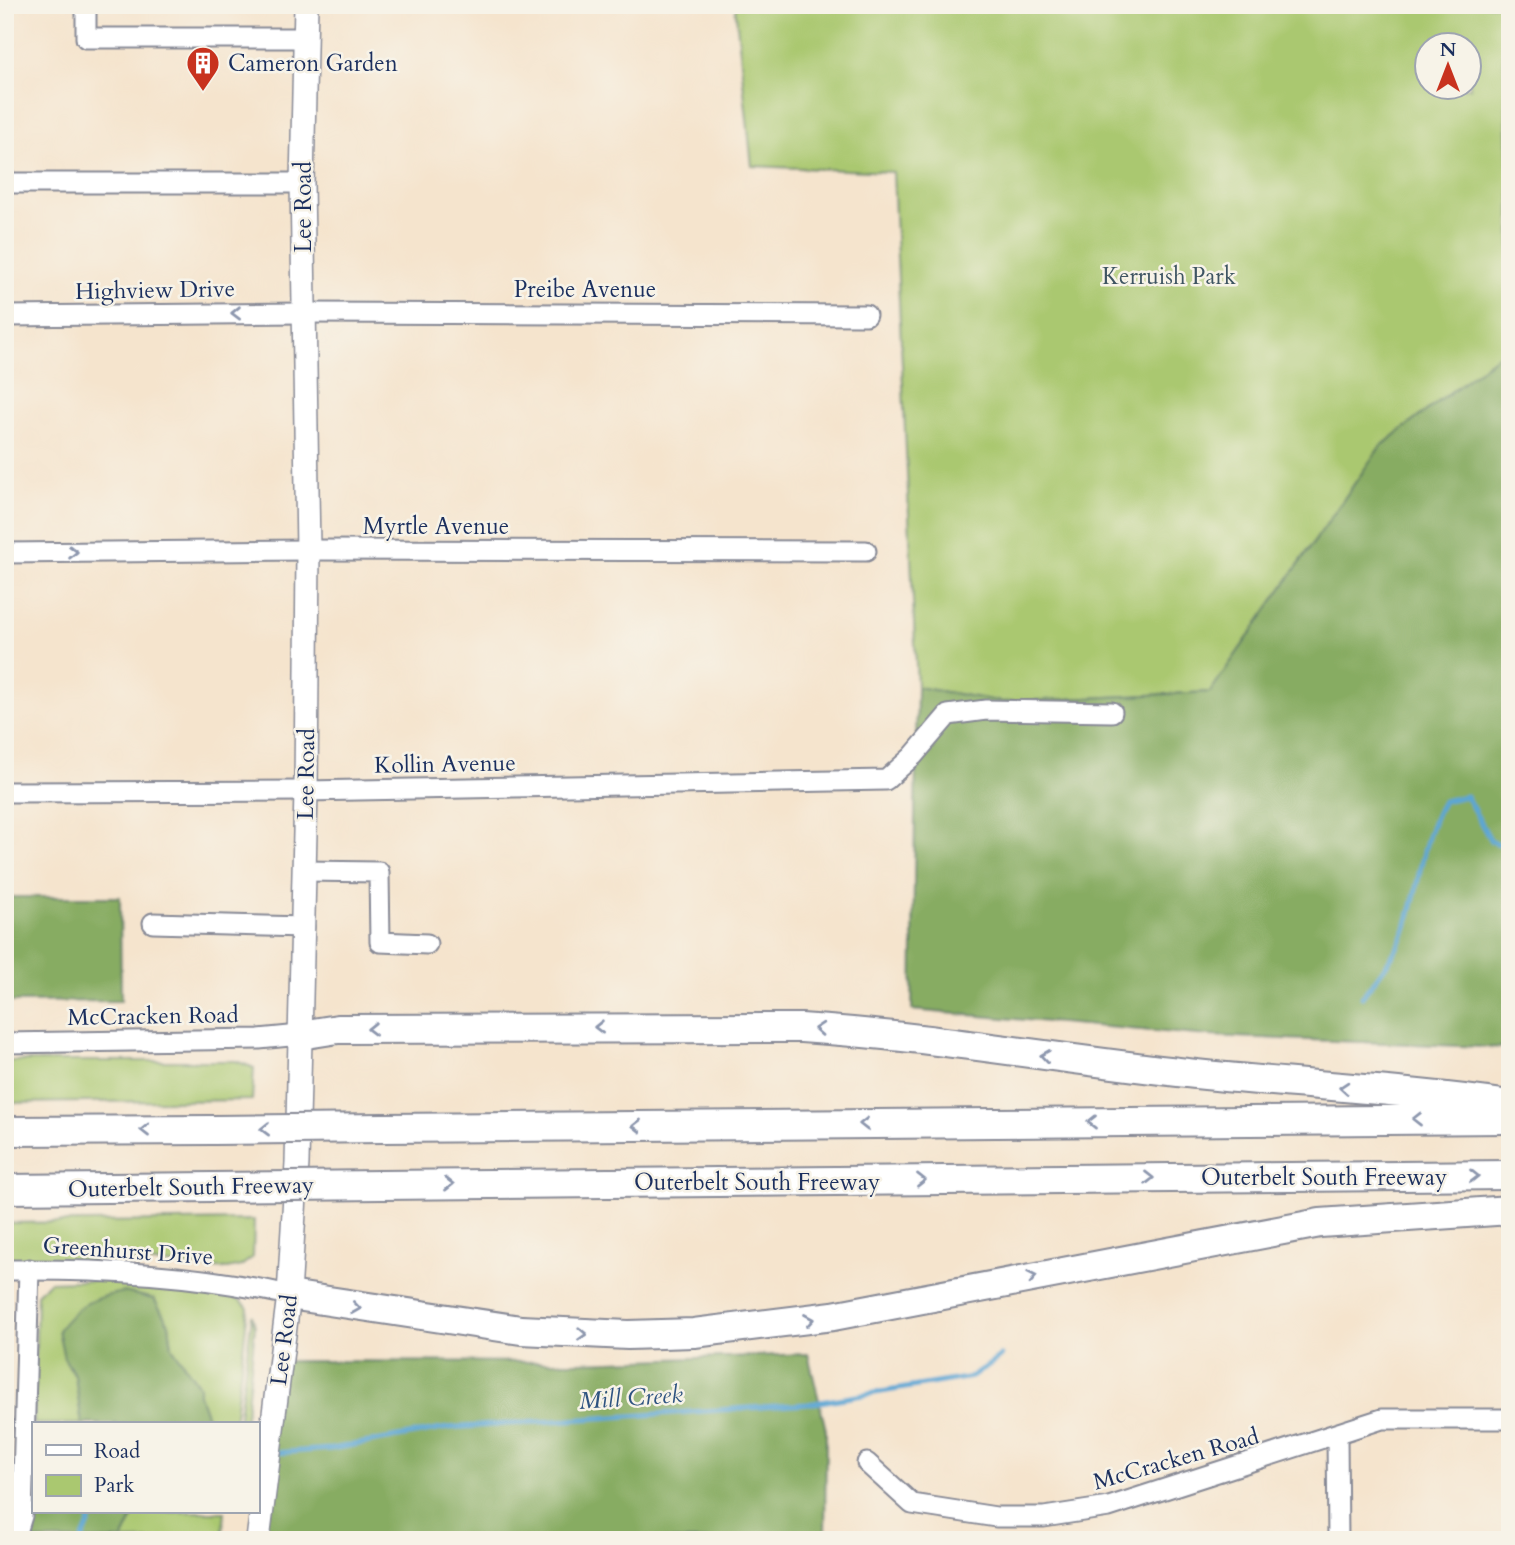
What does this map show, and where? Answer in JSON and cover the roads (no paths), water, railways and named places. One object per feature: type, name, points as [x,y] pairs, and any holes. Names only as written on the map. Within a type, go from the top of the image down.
[{"type":"highway","points":[[300,1035],[338,1029],[801,1028],[872,1033],[1232,1078],[1439,1094],[1510,1105]]},
{"type":"highway","points":[[5,1131],[1510,1118]]},
{"type":"highway","name":"Outerbelt South Freeway","points":[[5,1189],[1510,1175]]},
{"type":"highway","points":[[289,1295],[521,1330],[628,1335],[694,1333],[833,1316],[1286,1228],[1386,1216],[1510,1210]]},
{"type":"main road","name":"Lee Road","points":[[259,1531],[282,1361],[296,1204],[306,791],[308,550],[302,183],[306,5]]},
{"type":"street","points":[[86,5],[86,38],[304,38]]},
{"type":"street","points":[[5,183],[302,183]]},
{"type":"street","name":"Preibe Avenue","points":[[304,313],[866,315]]},
{"type":"street","name":"Highview Drive","points":[[5,316],[304,313]]},
{"type":"street","name":"Myrtle Avenue","points":[[5,553],[308,550],[866,551]]},
{"type":"street","name":"Kollin Avenue","points":[[5,792],[306,791],[886,780],[913,757],[948,715],[986,710],[1112,712]]},
{"type":"street","points":[[305,871],[379,872],[380,942],[427,944]]},
{"type":"street","points":[[153,923],[304,928]]},
{"type":"street","name":"McCracken Road","points":[[5,1043],[259,1040],[300,1035]]},
{"type":"street","points":[[12,1531],[22,1517],[29,1269]]},
{"type":"street","name":"Greenhurst Drive","points":[[5,1270],[167,1274],[289,1295]]},
{"type":"street","name":"McCracken Road","points":[[867,1463],[912,1503],[996,1517],[1044,1517],[1109,1507],[1337,1436],[1382,1419],[1510,1419]]},
{"type":"street","points":[[1337,1436],[1338,1540]]},
{"type":"waterway","points":[[1362,997],[1389,961],[1402,938],[1413,904],[1429,834],[1443,801],[1466,796],[1491,841],[1510,848]]},
{"type":"waterway","name":"Mill Creek","points":[[274,1453],[331,1449],[448,1428],[808,1404],[972,1377],[1001,1356]]},
{"type":"waterway","name":"Mill Creek","points":[[82,1540],[93,1514]]},
{"type":"place","name":"Cameron Garden","points":[[203,93]]},
{"type":"park label","name":"Kerruish Park","points":[[1169,276]]}]
